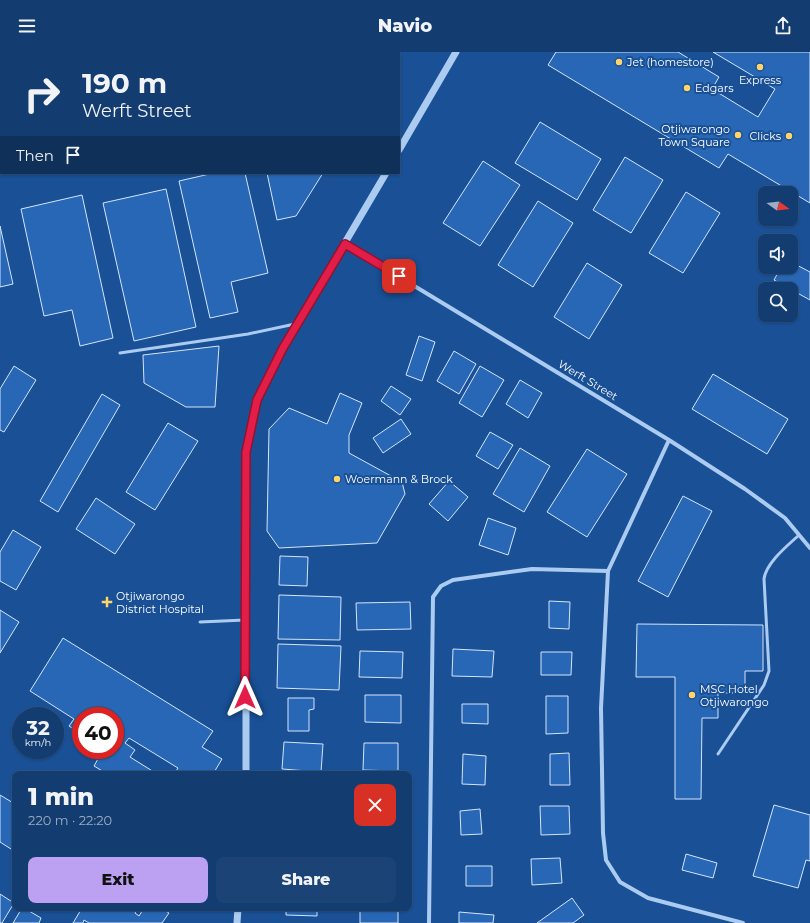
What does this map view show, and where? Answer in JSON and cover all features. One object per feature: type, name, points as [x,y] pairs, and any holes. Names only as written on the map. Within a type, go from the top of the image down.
[{"type":"street","points":[[400,148],[453,53]]},
{"type":"street","points":[[246,771],[246,452],[257,400],[283,348],[385,174]]},
{"type":"street","name":"Werft Street","points":[[345,244],[669,440],[745,489],[785,518],[810,548]]},
{"type":"street","points":[[669,440],[608,571],[601,708],[603,832],[606,860],[620,882],[648,898],[743,923]]},
{"type":"street","points":[[429,923],[434,596],[441,586],[453,580],[532,569],[608,571]]},
{"type":"street","points":[[237,923],[238,911]]},
{"type":"lane","points":[[120,353],[248,334],[297,324]]},
{"type":"lane","points":[[718,754],[764,685],[769,671],[764,579],[765,572],[779,554],[799,535]]},
{"type":"lane","points":[[200,622],[245,620]]},
{"type":"building","name":"Otjiwarongo Town Square","points":[[556,52],[678,52],[719,77],[712,89],[758,117],[775,89],[713,52],[810,52],[810,203],[798,196],[798,186],[782,186],[728,154],[719,168],[548,65]]},
{"type":"building","points":[[540,122],[601,159],[577,200],[515,163]]},
{"type":"building","points":[[625,157],[663,180],[631,233],[593,210]]},
{"type":"building","points":[[483,161],[520,185],[480,246],[443,223]]},
{"type":"building","points":[[210,174],[245,174],[268,273],[231,282],[238,312],[210,318],[179,181]]},
{"type":"building","points":[[267,174],[322,174],[296,216],[277,220]]},
{"type":"building","points":[[166,189],[196,327],[134,341],[103,203]]},
{"type":"building","points":[[686,192],[720,213],[683,273],[649,253]]},
{"type":"building","points":[[82,195],[113,338],[80,346],[72,310],[44,316],[21,209]]},
{"type":"building","points":[[538,201],[573,223],[533,287],[498,265]]},
{"type":"building","points":[[0,226],[13,284],[0,287]]},
{"type":"building","points":[[587,263],[622,285],[589,339],[554,317]]},
{"type":"building","points":[[798,266],[810,272],[810,300],[798,293],[798,282],[778,282],[774,280],[777,274],[798,274]]},
{"type":"building","points":[[419,336],[435,342],[422,381],[406,375]]},
{"type":"building","points":[[219,346],[215,407],[186,407],[144,383],[143,355]]},
{"type":"building","points":[[454,351],[476,364],[459,394],[437,381]]},
{"type":"building","points":[[14,366],[36,380],[4,432],[0,430],[0,389]]},
{"type":"building","points":[[480,366],[504,380],[482,417],[459,403]]},
{"type":"building","points":[[713,374],[788,419],[767,454],[692,409]]},
{"type":"building","points":[[520,380],[542,393],[528,418],[506,404]]},
{"type":"building","points":[[391,386],[411,399],[400,415],[381,401]]},
{"type":"building","points":[[340,393],[362,403],[349,435],[349,453],[402,482],[405,494],[377,543],[279,548],[267,531],[269,429],[289,408],[327,424]]},
{"type":"building","points":[[102,394],[120,405],[58,512],[40,501]]},
{"type":"building","points":[[401,419],[411,434],[383,453],[373,438]]},
{"type":"building","points":[[168,423],[198,441],[155,510],[126,492]]},
{"type":"building","points":[[490,432],[513,445],[498,469],[476,456]]},
{"type":"building","points":[[520,448],[550,466],[524,512],[493,494]]},
{"type":"building","points":[[587,449],[627,474],[587,537],[547,512]]},
{"type":"building","points":[[449,481],[468,497],[448,521],[429,504]]},
{"type":"building","points":[[683,496],[712,511],[668,597],[638,581]]},
{"type":"building","points":[[96,498],[135,524],[115,554],[76,529]]},
{"type":"building","points":[[488,518],[516,528],[508,555],[479,545]]},
{"type":"building","points":[[13,530],[41,547],[16,590],[0,581],[0,552]]},
{"type":"building","points":[[280,556],[308,557],[307,586],[279,585]]},
{"type":"building","points":[[279,595],[341,597],[340,640],[278,639]]},
{"type":"building","points":[[549,601],[570,602],[569,629],[549,628]]},
{"type":"building","points":[[410,602],[411,629],[357,630],[356,603]]},
{"type":"building","points":[[0,610],[19,622],[0,653]]},
{"type":"building","points":[[637,624],[763,625],[763,671],[745,671],[745,693],[718,693],[718,718],[702,718],[701,799],[675,799],[675,677],[636,677]]},
{"type":"building","points":[[63,638],[213,731],[202,747],[222,759],[215,771],[176,771],[178,768],[129,738],[125,743],[135,750],[130,757],[152,771],[102,771],[94,766],[98,759],[124,759],[124,707],[72,707],[72,718],[64,713],[64,707],[55,707],[30,691]]},
{"type":"building","points":[[278,644],[341,646],[339,690],[277,688]]},
{"type":"building","points":[[453,649],[494,651],[492,677],[452,676]]},
{"type":"building","points":[[360,651],[403,652],[402,678],[359,677]]},
{"type":"building","points":[[541,652],[572,652],[571,675],[541,675]]},
{"type":"building","points":[[365,695],[401,695],[401,723],[365,722]]},
{"type":"building","points":[[546,696],[568,696],[568,733],[546,734]]},
{"type":"building","points":[[288,698],[314,698],[314,709],[309,710],[309,731],[288,731]]},
{"type":"building","points":[[462,704],[488,704],[488,724],[462,723]]},
{"type":"building","points":[[284,742],[323,744],[321,771],[282,769]]},
{"type":"building","points":[[364,743],[398,743],[398,771],[363,770]]},
{"type":"building","points":[[569,753],[570,785],[550,785],[550,754]]},
{"type":"building","points":[[463,754],[486,756],[485,785],[462,784]]},
{"type":"building","points":[[0,795],[12,802],[12,847],[11,849],[0,842]]},
{"type":"building","points":[[774,805],[810,815],[810,861],[806,860],[798,888],[753,876]]},
{"type":"building","points":[[540,806],[569,806],[570,834],[541,835]]},
{"type":"building","points":[[480,809],[482,834],[461,835],[460,811]]},
{"type":"building","points":[[686,854],[717,863],[713,878],[682,870]]},
{"type":"building","points":[[560,858],[562,883],[532,885],[531,859]]},
{"type":"building","points":[[466,866],[492,866],[492,886],[466,886]]},
{"type":"building","points":[[0,894],[12,902],[12,906],[2,923],[0,923]]},
{"type":"building","points":[[572,898],[584,915],[573,923],[537,923]]},
{"type":"building","points":[[20,911],[29,911],[41,918],[39,923],[13,923]]},
{"type":"building","points":[[80,911],[136,911],[135,913],[139,916],[142,911],[165,911],[169,913],[162,923],[89,923],[84,920],[83,923],[73,923]]},
{"type":"building","points":[[286,911],[317,911],[317,916],[286,915]]},
{"type":"building","points":[[360,911],[398,911],[398,923],[360,923]]},
{"type":"building","points":[[459,912],[494,915],[493,923],[459,923]]},
{"type":"place","name":"Jet (homestore)","points":[[619,62]]},
{"type":"place","name":"Express","points":[[760,67]]},
{"type":"place","name":"Edgars","points":[[687,88]]},
{"type":"place","name":"Otjiwarongo Town Square","points":[[738,135]]},
{"type":"place","name":"Clicks","points":[[789,136]]},
{"type":"place","name":"Woermann & Brock","points":[[337,479]]},
{"type":"place","name":"Otjiwarongo District Hospital","points":[[107,602]]},
{"type":"place","name":"MSC Hotel Otjiwarongo","points":[[692,695]]},
{"type":"route","points":[[245,697],[246,452],[257,400],[283,348],[345,244],[399,276]]}]
